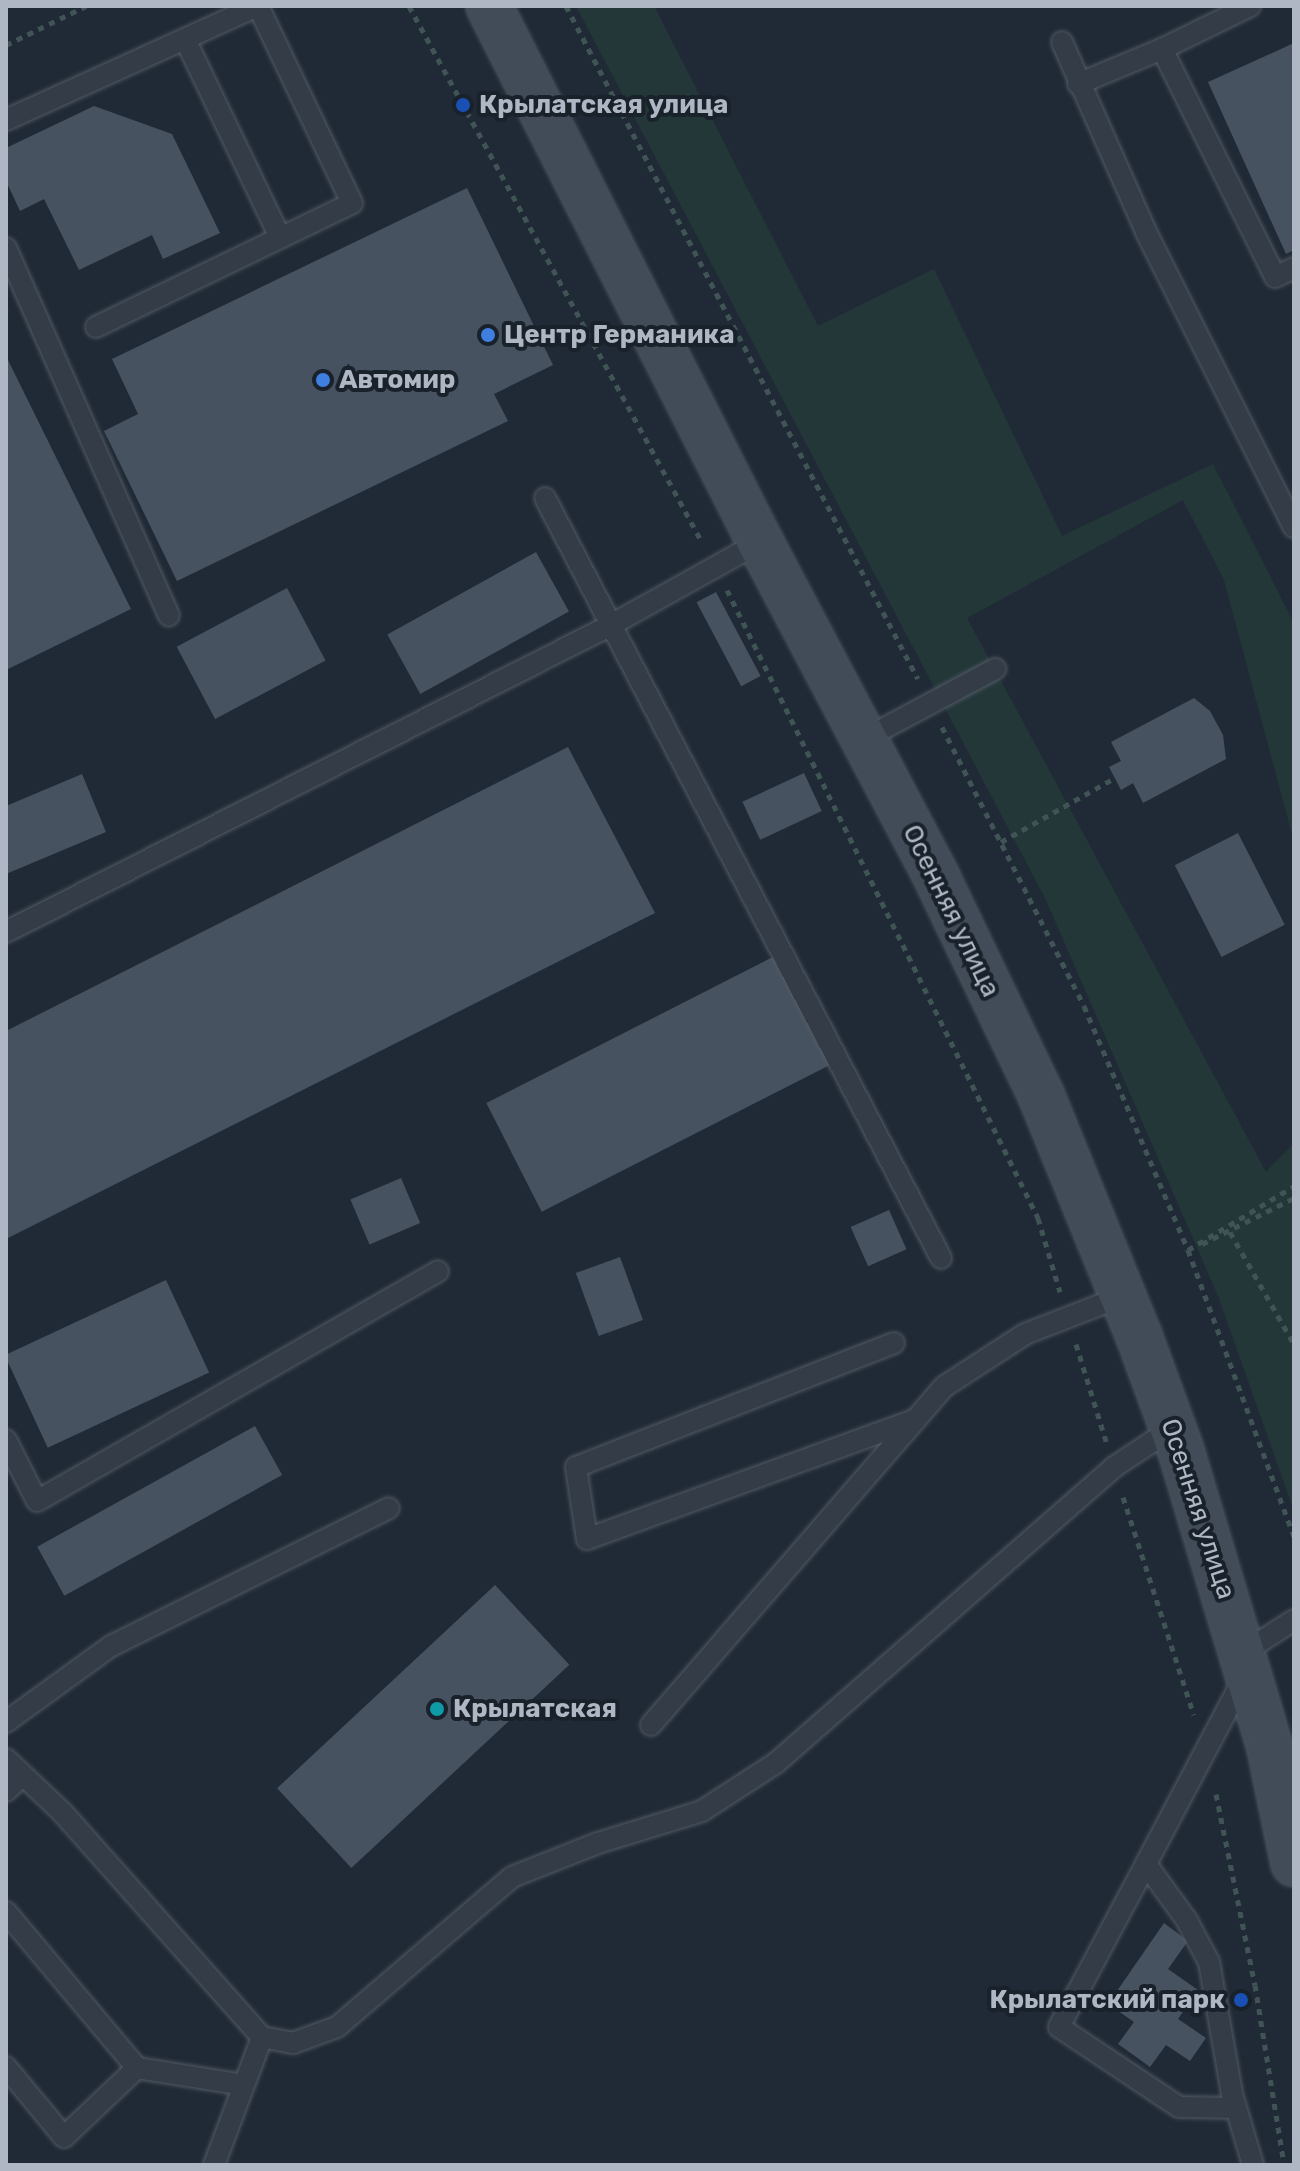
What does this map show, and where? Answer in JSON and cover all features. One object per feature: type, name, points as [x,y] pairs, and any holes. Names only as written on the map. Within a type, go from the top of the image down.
[{"type":"main road","name":"Осенняя улица","points":[[489,6],[760,542],[937,878],[1041,1095],[1173,1428],[1246,1661],[1270,1748],[1294,1864]]},
{"type":"lane","points":[[6,120],[258,6],[352,203],[96,327]]},
{"type":"lane","points":[[1078,84],[1162,49],[1250,6]]},
{"type":"lane","points":[[185,39],[280,237]]},
{"type":"lane","points":[[1062,42],[1146,232],[1294,527]]},
{"type":"lane","points":[[1162,49],[1275,277],[1294,268]]},
{"type":"lane","points":[[6,248],[169,615]]},
{"type":"lane","points":[[545,498],[941,1258]]},
{"type":"lane","points":[[6,932],[611,625],[760,542]]},
{"type":"lane","points":[[864,739],[995,669]]},
{"type":"lane","points":[[6,1440],[37,1501],[438,1271]]},
{"type":"lane","points":[[651,1725],[945,1386],[1025,1334],[1123,1296]]},
{"type":"lane","points":[[894,1343],[576,1467],[587,1539],[916,1419]]},
{"type":"lane","points":[[6,1759],[62,1812],[262,2037],[293,2043],[337,2027],[512,1877],[598,1843],[702,1811],[776,1763],[1114,1467],[1173,1428]]},
{"type":"lane","points":[[6,1722],[111,1646],[389,1508]]},
{"type":"lane","points":[[1236,2108],[1179,2107],[1059,2027],[1146,1864],[1246,1661],[1294,1620]]},
{"type":"lane","points":[[6,1791],[23,1775]]},
{"type":"lane","points":[[1146,1864],[1186,1919],[1209,1962],[1236,2108],[1253,2165]]},
{"type":"lane","points":[[6,1912],[137,2068],[244,2085]]},
{"type":"lane","points":[[214,2165],[262,2037]]},
{"type":"lane","points":[[6,2067],[64,2137],[137,2068]]},
{"type":"path","points":[[6,45],[86,6]]},
{"type":"path","points":[[409,6],[715,567],[1038,1218],[1195,1719]]},
{"type":"path","points":[[566,6],[931,705],[1084,1006],[1188,1250],[1294,1537]]},
{"type":"path","points":[[1001,842],[1111,780]]},
{"type":"path","points":[[1188,1250],[1294,1186]]},
{"type":"path","points":[[1188,1250],[1294,1198]]},
{"type":"path","points":[[1230,1232],[1294,1344]]},
{"type":"path","points":[[1216,1792],[1255,1985],[1284,2165]]},
{"type":"green space","points":[[576,6],[654,6],[818,326],[934,269],[1062,536],[1213,464],[1294,623],[1294,842],[1224,580],[1183,500],[967,618],[1266,1172],[1294,1143],[1294,1511],[1218,1296],[1046,900]]},
{"type":"building","points":[[1294,43],[1294,250],[1286,254],[1208,82]]},
{"type":"building","points":[[94,106],[172,134],[220,233],[163,259],[152,235],[79,270],[44,199],[20,211],[6,181],[6,148]]},
{"type":"building","name":"Автомир","points":[[467,188],[553,365],[494,394],[508,421],[177,581],[104,431],[138,414],[112,359]]},
{"type":"building","points":[[6,356],[131,609],[6,670]]},
{"type":"building","points":[[536,552],[569,611],[420,694],[387,634]]},
{"type":"building","points":[[287,588],[325,660],[215,719],[177,647]]},
{"type":"building","points":[[716,592],[761,676],[741,686],[697,602]]},
{"type":"building","points":[[1194,698],[1210,711],[1223,735],[1226,759],[1143,803],[1133,783],[1121,790],[1109,767],[1121,761],[1111,742]]},
{"type":"building","points":[[568,747],[655,913],[6,1239],[6,1031]]},
{"type":"building","points":[[804,773],[822,811],[760,840],[742,802]]},
{"type":"building","points":[[82,774],[106,832],[6,874],[6,806]]},
{"type":"building","points":[[1238,833],[1285,925],[1221,957],[1175,865]]},
{"type":"building","points":[[775,956],[830,1065],[542,1212],[486,1103]]},
{"type":"building","points":[[401,1178],[420,1223],[370,1245],[350,1199]]},
{"type":"building","points":[[889,1210],[906,1249],[868,1266],[851,1227]]},
{"type":"building","points":[[620,1257],[643,1320],[599,1336],[576,1273]]},
{"type":"building","points":[[166,1280],[209,1372],[48,1448],[6,1355]]},
{"type":"building","points":[[255,1426],[282,1475],[64,1596],[37,1547]]},
{"type":"building","name":"Крылатская","points":[[495,1585],[569,1665],[351,1868],[277,1788]]},
{"type":"building","points":[[1164,1923],[1188,1941],[1168,1969],[1198,1990],[1178,2019],[1206,2038],[1190,2061],[1166,2045],[1150,2067],[1118,2044],[1134,2022],[1108,2004]]},
{"type":"place","name":"Крылатская улица","points":[[463,105]]},
{"type":"place","name":"Центр Германика","points":[[488,335]]},
{"type":"place","name":"Автомир","points":[[323,380]]},
{"type":"place","name":"Крылатская","points":[[437,1709]]},
{"type":"place","name":"Крылатский парк","points":[[1241,2000]]}]
